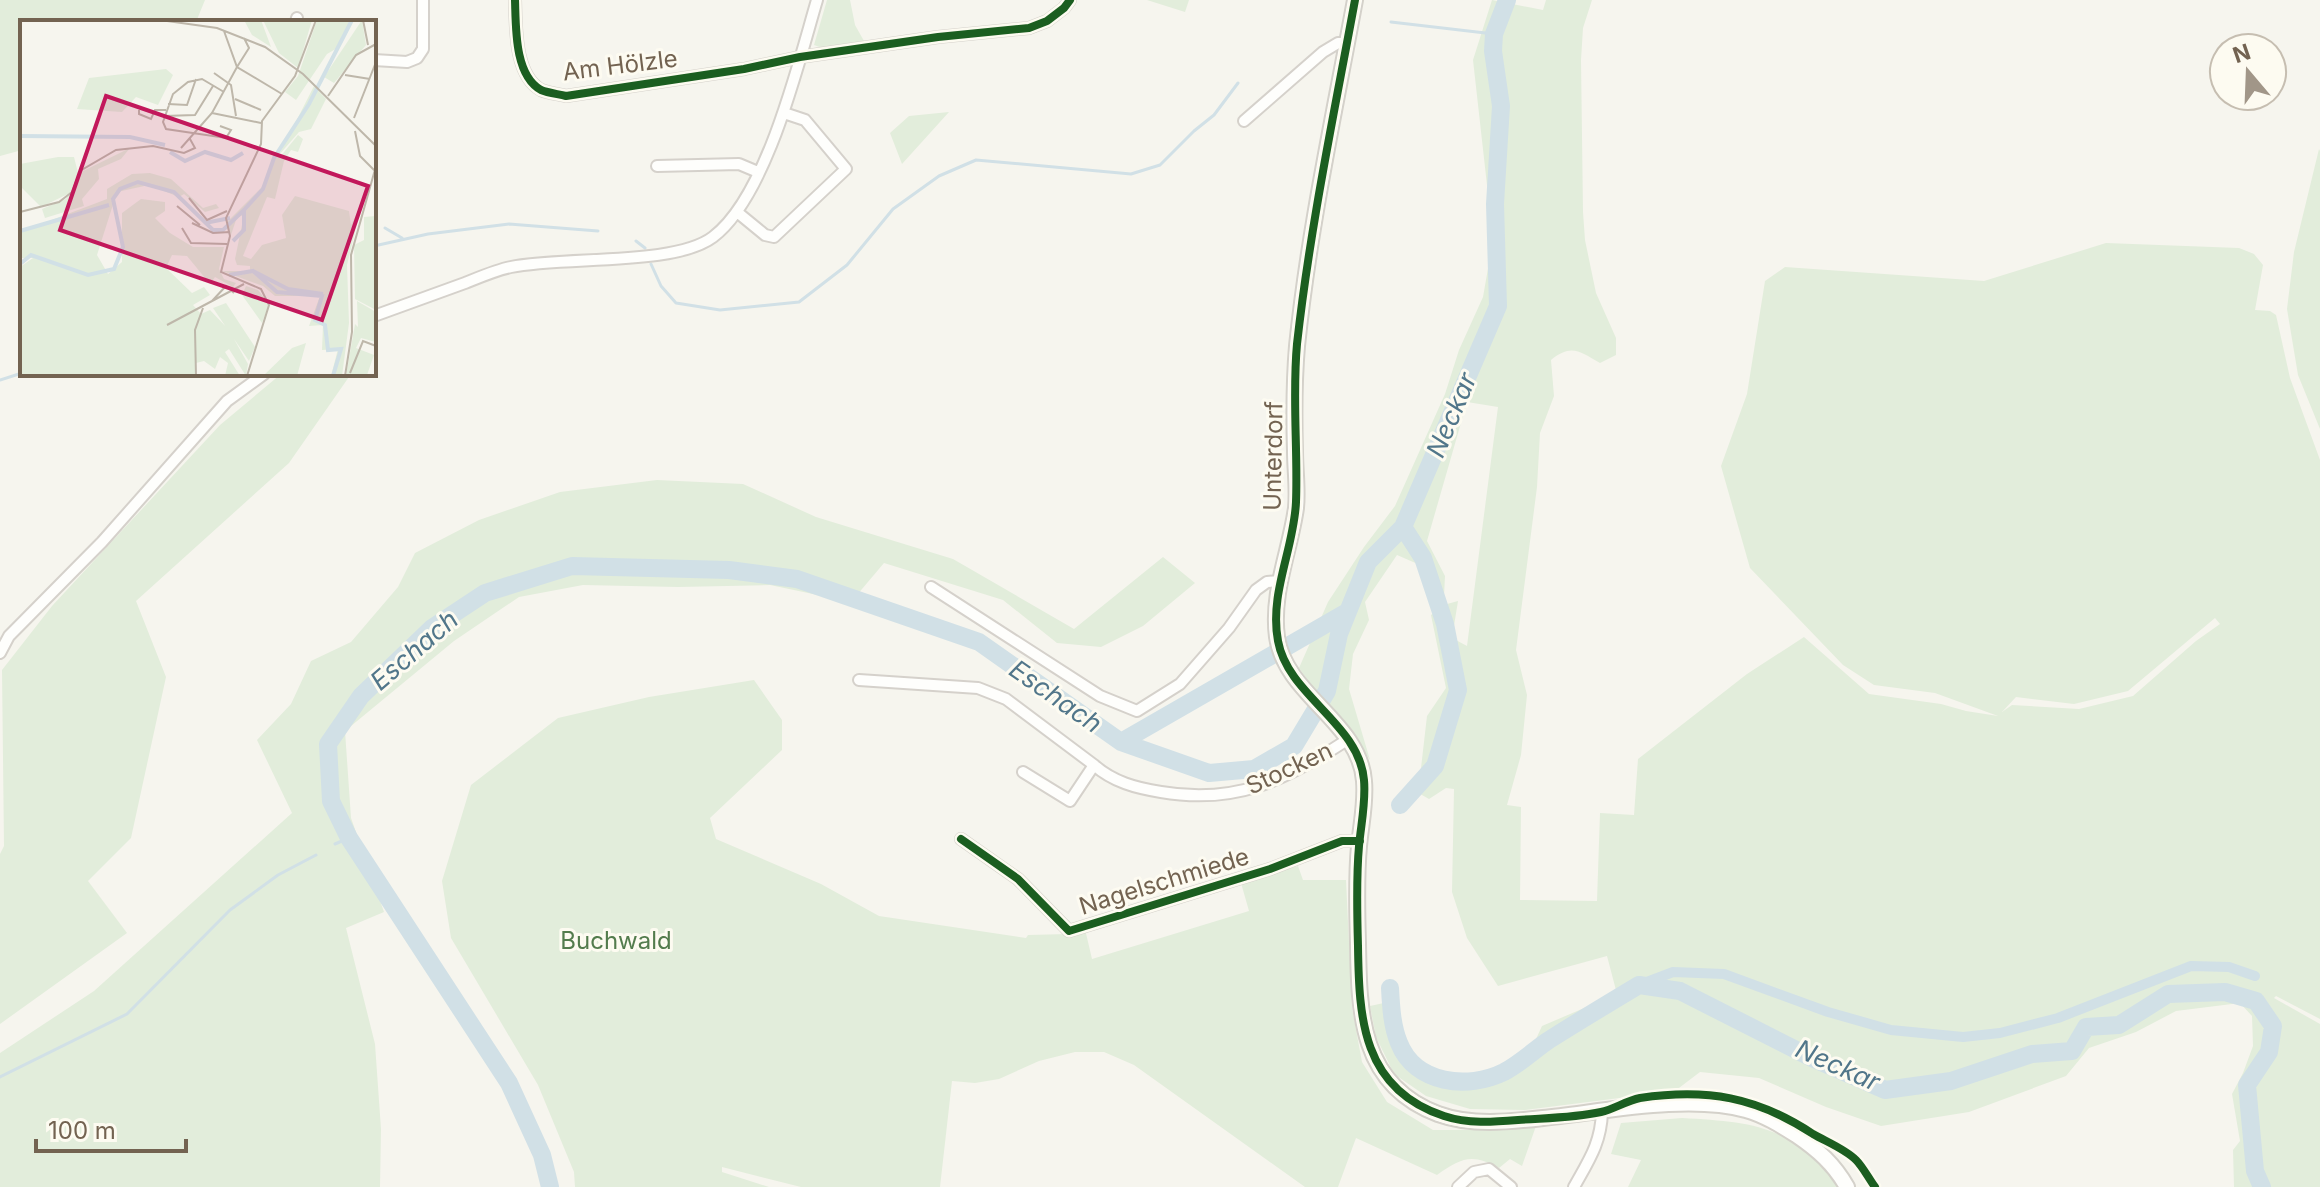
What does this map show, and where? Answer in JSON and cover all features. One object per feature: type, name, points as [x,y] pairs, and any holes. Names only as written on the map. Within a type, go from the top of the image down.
[{"type":"street","points":[[376,60],[407,62],[417,58],[423,49],[423,0]]},
{"type":"street","name":"Am Hölzle","points":[[515,0],[520,55],[528,78],[541,90],[566,96],[744,69],[800,57]]},
{"type":"street","points":[[376,315],[508,267],[548,260],[677,254],[698,247],[715,236],[737,212],[784,113],[817,0]]},
{"type":"street","points":[[800,57],[938,37],[1029,28],[1047,21],[1070,0]]},
{"type":"street","name":"Unterdorf","points":[[1355,0],[1317,200],[1297,346],[1293,403],[1296,506],[1275,612],[1279,647],[1309,695],[1347,740],[1364,773],[1365,800],[1356,889],[1360,1007],[1364,1033],[1375,1061],[1404,1095],[1439,1114],[1469,1121],[1531,1119],[1683,1104],[1749,1111],[1777,1123],[1813,1147],[1832,1165],[1847,1187]]},
{"type":"street","points":[[1244,121],[1323,52],[1338,43],[1347,43]]},
{"type":"street","points":[[737,212],[765,235],[774,237],[846,169],[805,120],[784,113]]},
{"type":"street","points":[[657,166],[739,164],[758,172]]},
{"type":"street","points":[[0,653],[9,636],[102,542],[227,401],[261,376]]},
{"type":"street","points":[[931,587],[1100,696],[1137,711],[1180,684],[1229,628],[1256,590],[1267,582],[1280,581]]},
{"type":"street","name":"Stocken","points":[[859,680],[978,688],[1006,699],[1104,774],[1136,788],[1182,796],[1222,796],[1253,790],[1287,775],[1347,740]]},
{"type":"street","points":[[1023,772],[1070,801],[1094,765]]},
{"type":"street","name":"Nagelschmiede","points":[[961,839],[1018,879],[1069,931],[1270,869],[1342,841],[1360,841]]},
{"type":"street","points":[[1574,1187],[1597,1144],[1602,1112]]},
{"type":"street","points":[[1458,1187],[1474,1172],[1489,1169],[1511,1187]]},
{"type":"green space","points":[[0,0],[205,0],[197,20],[20,20],[20,151],[0,156]]},
{"type":"green space","points":[[827,0],[850,0],[855,25],[864,41],[822,48],[814,45]]},
{"type":"green space","points":[[1147,0],[1189,0],[1185,12]]},
{"type":"green space","points":[[1492,0],[1543,10],[1546,0],[1592,0],[1583,28],[1581,60],[1583,212],[1585,240],[1596,293],[1616,338],[1616,355],[1600,363],[1570,351],[1551,360],[1554,396],[1540,433],[1537,487],[1516,650],[1527,695],[1521,755],[1507,805],[1521,807],[1520,900],[1597,901],[1600,813],[1634,815],[1638,759],[1747,674],[1804,637],[1869,694],[1998,716],[1935,693],[1874,685],[1843,665],[1750,568],[1721,466],[1747,394],[1765,281],[1785,267],[1984,281],[2106,243],[2239,248],[2254,254],[2263,265],[2255,310],[2270,311],[2276,315],[2290,378],[2320,460],[2320,1019],[2276,996],[2274,998],[2320,1024],[2320,1187],[2234,1187],[2233,1150],[2240,1141],[2232,1094],[2253,1046],[2252,1016],[2240,1003],[2176,1011],[2136,1032],[2089,1048],[2066,1076],[1969,1112],[1881,1126],[1826,1107],[1759,1078],[1700,1072],[1675,1091],[1525,1110],[1470,1109],[1426,1096],[1394,1074],[1376,1037],[1370,1006],[1393,1001],[1397,1027],[1407,1056],[1431,1073],[1465,1079],[1490,1074],[1531,1050],[1542,1026],[1617,994],[1607,956],[1498,986],[1467,938],[1452,892],[1454,789],[1446,788],[1429,799],[1415,791],[1427,716],[1446,688],[1431,615],[1447,604],[1458,601],[1452,638],[1467,646],[1498,407],[1467,402],[1427,541],[1445,576],[1444,596],[1430,602],[1420,565],[1397,555],[1365,602],[1369,620],[1353,654],[1349,689],[1370,760],[1343,720],[1299,668],[1328,602],[1395,506],[1445,394],[1459,350],[1483,297],[1490,257],[1488,194],[1473,60]],"holes":[[[2215,618],[2220,624],[2133,696],[2079,709],[2012,705],[2002,712],[2016,697],[2074,704],[2128,691]]]},
{"type":"green space","points":[[949,112],[902,164],[890,133],[909,116]]},
{"type":"green space","points":[[2319,149],[2320,429],[2298,375],[2287,309],[2294,252]]},
{"type":"green space","points":[[279,376],[350,376],[289,463],[136,601],[166,677],[131,838],[88,881],[127,933],[0,1024],[0,854],[4,846],[2,670],[52,606],[220,425]]},
{"type":"green space","points":[[657,480],[743,484],[816,517],[953,559],[1074,629],[1163,557],[1195,583],[1143,626],[1101,647],[1057,643],[1003,600],[884,563],[851,602],[770,585],[583,585],[519,597],[454,641],[345,731],[351,818],[384,912],[346,928],[375,1044],[381,1129],[380,1187],[0,1187],[0,1053],[94,991],[292,813],[257,740],[291,704],[311,661],[351,642],[398,587],[415,553],[479,520],[560,492]]},
{"type":"green space","name":"Buchwald","points":[[754,680],[782,720],[782,750],[710,818],[716,839],[821,884],[879,916],[1026,938],[1028,935],[1068,934],[1085,929],[1092,959],[1249,911],[1241,883],[1298,866],[1303,880],[1346,880],[1352,1008],[1362,1062],[1387,1102],[1433,1130],[1536,1126],[1522,1166],[1510,1159],[1499,1168],[1474,1159],[1460,1161],[1437,1175],[1356,1138],[1338,1187],[1305,1187],[1134,1065],[1104,1052],[1075,1052],[1039,1061],[999,1079],[975,1083],[952,1081],[940,1187],[801,1187],[722,1167],[722,1172],[769,1187],[575,1187],[574,1172],[538,1085],[451,938],[442,881],[471,785],[558,718],[649,697]]},
{"type":"green space","points":[[1682,1118],[1751,1125],[1770,1131],[1805,1151],[1838,1187],[1628,1187],[1641,1160],[1611,1154],[1621,1123]]},
{"type":"waterway","name":"Neckar","points":[[1400,805],[1435,766],[1458,690],[1445,624],[1423,558],[1403,527],[1498,306],[1495,204],[1501,106],[1493,51],[1494,34],[1507,0]]},
{"type":"waterway","points":[[1391,22],[1494,34]]},
{"type":"waterway","points":[[651,264],[661,286],[676,303],[720,310],[799,302],[847,265],[893,209],[939,176],[976,160],[1131,174],[1160,165],[1214,115],[1238,83]]},
{"type":"waterway","points":[[376,246],[428,234],[509,224],[598,231]]},
{"type":"waterway","points":[[385,228],[402,238]]},
{"type":"waterway","points":[[636,241],[645,248]]},
{"type":"waterway","points":[[0,380],[20,374]]},
{"type":"waterway","name":"Eschach","points":[[550,1187],[542,1155],[509,1083],[349,838],[331,801],[328,744],[361,696],[432,628],[485,593],[572,566],[729,570],[797,579],[979,642],[1121,742],[1209,773],[1254,769],[1294,746],[1327,691],[1339,634],[1368,562],[1403,527]]},
{"type":"waterway","name":"Eschach","points":[[1121,742],[1347,612]]},
{"type":"waterway","points":[[335,844],[349,838]]},
{"type":"waterway","points":[[0,1077],[127,1014],[230,910],[278,875],[316,855]]},
{"type":"waterway","points":[[1639,985],[1673,972],[1724,974],[1828,1012],[1891,1030],[1963,1037],[2000,1033],[2058,1018],[2191,966],[2229,967],[2255,976]]},
{"type":"waterway","name":"Neckar","points":[[1390,988],[1395,1030],[1407,1057],[1417,1067],[1444,1080],[1475,1081],[1504,1072],[1549,1040],[1639,985],[1680,991],[1812,1058],[1885,1090],[1951,1081],[2032,1054],[2072,1051],[2086,1027],[2119,1025],[2168,994],[2225,992],[2256,1001],[2273,1026],[2269,1052],[2247,1085],[2255,1171],[2262,1187]]},
{"type":"cycle path","points":[[515,0],[518,49],[526,73],[541,90],[566,96],[744,69],[800,57],[938,37],[1029,28],[1047,21],[1070,0]]},
{"type":"cycle path","points":[[1355,0],[1302,301],[1296,364],[1296,502],[1279,588],[1276,623],[1284,660],[1295,678],[1350,742],[1364,780],[1357,871],[1357,921],[1360,999],[1371,1048],[1381,1069],[1396,1088],[1417,1104],[1462,1120],[1490,1122],[1580,1116],[1606,1111],[1640,1098],[1664,1095],[1731,1098],[1772,1111],[1847,1152],[1859,1163],[1875,1187]]},
{"type":"cycle path","points":[[961,839],[1018,879],[1069,931],[1270,869],[1342,841],[1360,841]]}]
